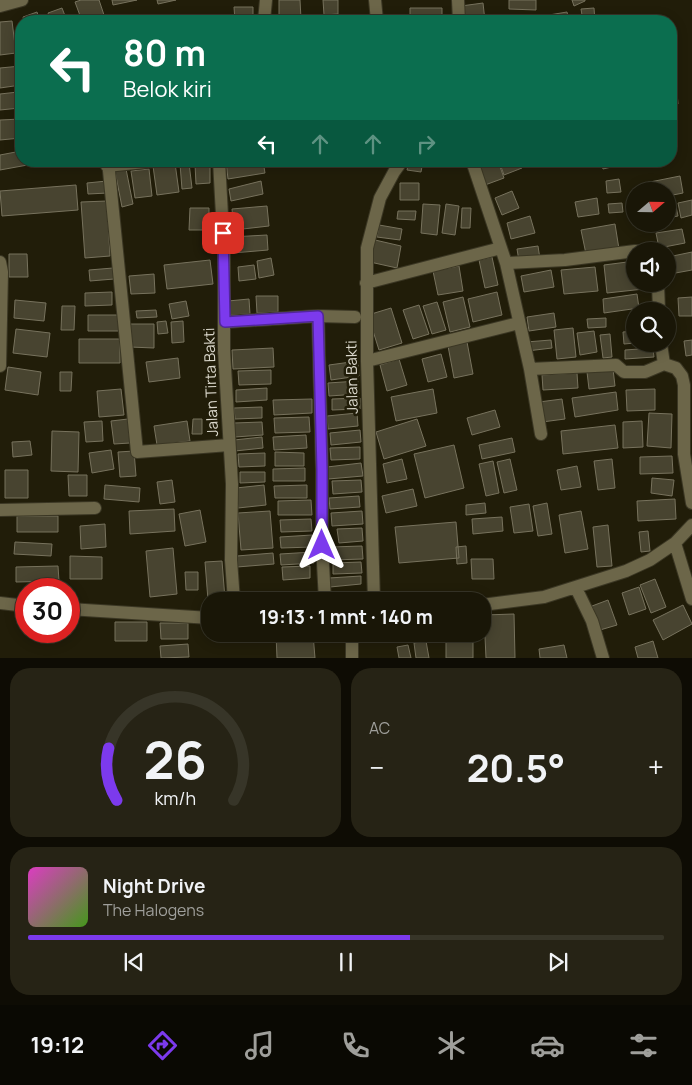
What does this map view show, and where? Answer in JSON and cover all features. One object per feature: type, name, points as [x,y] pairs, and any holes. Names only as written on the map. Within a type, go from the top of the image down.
[{"type":"street","points":[[0,6],[22,0]]},
{"type":"street","points":[[265,15],[266,0]]},
{"type":"street","points":[[375,0],[376,15]]},
{"type":"street","points":[[458,0],[459,15]]},
{"type":"street","points":[[108,167],[137,452],[229,445]]},
{"type":"street","name":"Jalan Tirta Bakti","points":[[219,167],[224,251],[224,350],[232,484],[231,560],[233,592]]},
{"type":"street","name":"Jalan Bakti","points":[[374,592],[367,360],[367,248],[380,198],[398,167]]},
{"type":"street","points":[[474,167],[506,263],[530,369],[541,434]]},
{"type":"street","points":[[366,283],[501,248]]},
{"type":"street","points":[[506,263],[566,260],[626,252]]},
{"type":"street","points":[[0,262],[2,272],[0,366]]},
{"type":"street","points":[[225,322],[318,316],[355,317]]},
{"type":"street","points":[[318,316],[324,592]]},
{"type":"street","points":[[367,360],[519,323]]},
{"type":"street","points":[[662,352],[664,364]]},
{"type":"street","points":[[530,369],[616,365],[624,372],[646,372],[664,364],[676,368],[683,379],[684,454],[692,503]]},
{"type":"street","points":[[0,510],[95,508]]},
{"type":"street","points":[[491,604],[544,597],[626,571],[650,560],[675,543],[692,525]]},
{"type":"street","points":[[675,543],[692,599]]},
{"type":"street","points":[[576,588],[592,621],[603,658]]},
{"type":"street","points":[[0,603],[15,605]]},
{"type":"street","points":[[80,610],[201,617]]},
{"type":"street","points":[[352,642],[352,658]]},
{"type":"building","points":[[99,0],[104,15],[80,15],[75,2]]},
{"type":"building","points":[[112,0],[137,0],[113,5]]},
{"type":"building","points":[[157,0],[176,0],[158,4]]},
{"type":"building","points":[[279,0],[300,0],[301,15],[279,15]]},
{"type":"building","points":[[323,0],[338,0],[338,14],[324,15]]},
{"type":"building","points":[[509,0],[536,0],[536,10],[509,9]]},
{"type":"building","points":[[572,0],[585,0],[585,1],[574,6]]},
{"type":"building","points":[[483,3],[484,15],[462,15],[461,6]]},
{"type":"building","points":[[234,7],[253,7],[253,15],[235,15]]},
{"type":"building","points":[[62,8],[65,15],[49,15],[48,13]]},
{"type":"building","points":[[410,8],[442,8],[442,15],[410,15]]},
{"type":"building","points":[[594,8],[595,15],[582,15],[581,9]]},
{"type":"building","points":[[567,12],[568,15],[549,15]]},
{"type":"building","points":[[12,21],[15,53],[0,55],[0,22]]},
{"type":"building","points":[[15,67],[15,86],[0,88],[0,68]]},
{"type":"building","points":[[15,92],[15,108],[0,110],[0,94]]},
{"type":"building","points":[[15,119],[15,139],[0,140],[0,120]]},
{"type":"building","points":[[15,152],[16,167],[0,170],[0,155]]},
{"type":"building","points":[[153,167],[176,167],[179,192],[157,195]]},
{"type":"building","points":[[180,167],[189,167],[192,188],[182,189]]},
{"type":"building","points":[[195,167],[210,167],[210,183],[196,184]]},
{"type":"building","points":[[227,167],[264,167],[265,173],[228,179]]},
{"type":"building","points":[[408,167],[422,167],[421,172],[407,170]]},
{"type":"building","points":[[483,167],[500,167],[504,178],[485,185],[478,169]]},
{"type":"building","points":[[501,167],[522,167],[522,168],[504,175]]},
{"type":"building","points":[[126,169],[133,204],[122,207],[115,171]]},
{"type":"building","points":[[149,169],[152,196],[135,198],[131,171]]},
{"type":"building","points":[[680,176],[683,193],[676,194],[676,182],[650,182]]},
{"type":"building","points":[[619,179],[621,192],[607,193],[606,181]]},
{"type":"building","points":[[107,181],[108,193],[88,194],[87,183]]},
{"type":"building","points":[[261,181],[263,194],[231,201],[229,189]]},
{"type":"building","points":[[400,183],[419,183],[419,200],[400,200]]},
{"type":"building","points":[[76,185],[78,210],[2,216],[0,191]]},
{"type":"building","points":[[512,191],[519,208],[502,215],[495,198]]},
{"type":"building","points":[[597,198],[599,214],[578,217],[575,202]]},
{"type":"building","points":[[692,200],[692,215],[681,218],[678,203]]},
{"type":"building","points":[[107,201],[110,256],[85,258],[81,202]]},
{"type":"building","points":[[622,203],[623,212],[609,213],[608,204]]},
{"type":"building","points":[[423,204],[440,205],[437,235],[421,233]]},
{"type":"building","points":[[446,204],[459,206],[455,235],[442,233]]},
{"type":"building","points":[[267,206],[269,226],[234,230],[232,209]]},
{"type":"building","points":[[190,208],[209,208],[209,230],[189,230]]},
{"type":"building","points":[[462,208],[471,208],[470,228],[461,228]]},
{"type":"building","points":[[398,211],[416,211],[415,220],[397,219]]},
{"type":"building","points":[[530,216],[535,233],[511,239],[507,223]]},
{"type":"building","points":[[615,224],[619,249],[586,254],[581,230]]},
{"type":"building","points":[[379,225],[402,229],[400,240],[377,237]]},
{"type":"building","points":[[682,229],[685,243],[676,245],[676,242],[658,242],[656,233],[676,232],[676,230]]},
{"type":"building","points":[[267,235],[268,250],[233,253],[231,237]]},
{"type":"building","points":[[375,240],[401,246],[397,268],[370,262]]},
{"type":"building","points":[[538,246],[540,259],[519,261],[517,249]]},
{"type":"building","points":[[692,252],[692,270],[676,273],[676,255]]},
{"type":"building","points":[[9,254],[27,254],[28,277],[9,277]]},
{"type":"building","points":[[492,257],[498,285],[485,288],[479,260]]},
{"type":"building","points":[[271,258],[274,275],[259,278],[257,261]]},
{"type":"building","points":[[210,260],[213,284],[167,289],[164,265]]},
{"type":"building","points":[[626,262],[626,291],[607,293],[604,265]]},
{"type":"building","points":[[254,265],[256,279],[239,281],[238,267]]},
{"type":"building","points":[[459,266],[463,291],[438,295],[433,271]]},
{"type":"building","points":[[595,267],[598,291],[564,294],[561,270]]},
{"type":"building","points":[[113,268],[114,279],[90,281],[89,270]]},
{"type":"building","points":[[551,270],[554,287],[524,292],[521,276]]},
{"type":"building","points":[[154,274],[155,293],[131,294],[129,276]]},
{"type":"building","points":[[112,292],[112,305],[85,306],[85,293]]},
{"type":"building","points":[[497,292],[502,315],[473,322],[468,299]]},
{"type":"building","points":[[637,294],[638,302],[626,302],[626,310],[604,313],[603,299]]},
{"type":"building","points":[[256,296],[278,296],[278,312],[257,313]]},
{"type":"building","points":[[463,297],[470,327],[450,332],[443,302]]},
{"type":"building","points":[[692,297],[692,316],[679,316],[678,298]]},
{"type":"building","points":[[249,299],[250,314],[228,315],[228,301]]},
{"type":"building","points":[[15,300],[46,303],[44,321],[14,318]]},
{"type":"building","points":[[186,301],[189,316],[172,319],[169,304]]},
{"type":"building","points":[[437,302],[446,330],[432,334],[423,306]]},
{"type":"building","points":[[419,305],[429,334],[413,339],[403,310]]},
{"type":"building","points":[[62,306],[75,306],[74,330],[61,330]]},
{"type":"building","points":[[391,308],[402,343],[379,350],[368,315]]},
{"type":"building","points":[[156,310],[157,317],[137,318],[136,311]]},
{"type":"building","points":[[554,313],[556,327],[529,331],[527,317]]},
{"type":"building","points":[[88,315],[119,315],[119,331],[88,331]]},
{"type":"building","points":[[606,318],[606,327],[588,328],[587,319]]},
{"type":"building","points":[[166,321],[168,333],[158,334],[157,322]]},
{"type":"building","points":[[183,321],[184,342],[172,343],[171,322]]},
{"type":"building","points":[[128,324],[154,324],[154,348],[130,347]]},
{"type":"building","points":[[573,328],[576,357],[557,359],[554,330]]},
{"type":"building","points":[[16,329],[50,333],[47,357],[13,353]]},
{"type":"building","points":[[594,331],[597,352],[580,355],[577,333]]},
{"type":"building","points":[[623,332],[626,332],[626,344],[624,344]]},
{"type":"building","points":[[610,334],[612,357],[603,358],[600,335]]},
{"type":"building","points":[[79,339],[120,339],[120,363],[79,363]]},
{"type":"building","points":[[551,340],[552,348],[527,351],[526,342]]},
{"type":"building","points":[[692,340],[692,355],[686,356],[684,341]]},
{"type":"building","points":[[467,342],[473,374],[454,378],[448,346]]},
{"type":"building","points":[[273,348],[274,367],[233,369],[232,350]]},
{"type":"building","points":[[625,350],[626,352],[653,352],[654,357],[625,359]]},
{"type":"building","points":[[441,354],[447,377],[428,382],[422,359]]},
{"type":"building","points":[[178,358],[180,378],[149,382],[146,362]]},
{"type":"building","points":[[399,359],[407,385],[387,391],[380,365]]},
{"type":"building","points":[[358,361],[359,376],[331,380],[329,365]]},
{"type":"building","points":[[8,367],[41,372],[38,395],[5,390]]},
{"type":"building","points":[[613,369],[615,386],[589,389],[587,372]]},
{"type":"building","points":[[271,370],[271,384],[239,385],[238,371]]},
{"type":"building","points":[[60,372],[72,372],[71,391],[60,391]]},
{"type":"building","points":[[577,373],[578,388],[543,390],[542,375]]},
{"type":"building","points":[[358,381],[359,394],[329,396],[328,383]]},
{"type":"building","points":[[267,388],[267,400],[236,402],[236,390]]},
{"type":"building","points":[[121,389],[124,415],[99,417],[97,391]]},
{"type":"building","points":[[433,389],[437,413],[396,421],[391,397]]},
{"type":"building","points":[[655,389],[655,410],[627,411],[626,390]]},
{"type":"building","points":[[616,392],[618,410],[575,417],[572,398]]},
{"type":"building","points":[[360,398],[360,409],[332,410],[332,399]]},
{"type":"building","points":[[312,399],[312,413],[274,415],[273,400]]},
{"type":"building","points":[[562,399],[565,419],[542,422],[539,402]]},
{"type":"building","points":[[262,407],[262,418],[235,419],[234,408]]},
{"type":"building","points":[[495,410],[500,427],[472,435],[467,418]]},
{"type":"building","points":[[357,413],[358,426],[328,429],[327,416]]},
{"type":"building","points":[[649,413],[672,414],[671,448],[647,446]]},
{"type":"building","points":[[309,417],[310,432],[275,433],[274,418]]},
{"type":"building","points":[[128,419],[130,443],[114,444],[111,421]]},
{"type":"building","points":[[193,419],[202,419],[202,434],[192,434]]},
{"type":"building","points":[[417,419],[426,446],[384,459],[376,432]]},
{"type":"building","points":[[102,421],[103,441],[86,442],[84,422]]},
{"type":"building","points":[[187,421],[190,441],[157,445],[154,426]]},
{"type":"building","points":[[642,421],[643,447],[623,448],[623,422]]},
{"type":"building","points":[[262,422],[263,435],[235,437],[234,423]]},
{"type":"building","points":[[615,425],[618,448],[563,454],[561,431]]},
{"type":"building","points":[[360,430],[361,442],[331,445],[330,433]]},
{"type":"building","points":[[52,431],[79,432],[78,472],[51,471]]},
{"type":"building","points":[[306,435],[307,448],[274,450],[273,437]]},
{"type":"building","points":[[262,437],[263,448],[235,451],[234,440]]},
{"type":"building","points":[[512,438],[515,452],[482,459],[479,445]]},
{"type":"building","points":[[30,441],[32,455],[13,457],[12,442]]},
{"type":"building","points":[[454,445],[464,488],[425,498],[414,454]]},
{"type":"building","points":[[360,447],[360,459],[331,460],[330,448]]},
{"type":"building","points":[[111,450],[114,469],[92,473],[89,453]]},
{"type":"building","points":[[134,451],[136,476],[120,477],[118,452]]},
{"type":"building","points":[[275,452],[304,453],[304,466],[275,466]]},
{"type":"building","points":[[265,453],[265,466],[239,467],[238,454]]},
{"type":"building","points":[[672,456],[673,473],[640,474],[640,457]]},
{"type":"building","points":[[402,459],[407,479],[387,483],[383,464]]},
{"type":"building","points":[[510,459],[517,490],[504,493],[497,462]]},
{"type":"building","points":[[612,459],[615,488],[598,490],[594,461]]},
{"type":"building","points":[[493,461],[499,493],[486,496],[479,464]]},
{"type":"building","points":[[361,463],[363,476],[328,479],[327,467]]},
{"type":"building","points":[[577,466],[581,487],[561,490],[557,470]]},
{"type":"building","points":[[305,468],[305,481],[273,481],[273,469]]},
{"type":"building","points":[[5,470],[28,470],[28,498],[5,498]]},
{"type":"building","points":[[240,472],[265,472],[265,482],[240,483]]},
{"type":"building","points":[[68,475],[87,475],[87,496],[69,496]]},
{"type":"building","points":[[652,478],[674,480],[672,496],[651,493]]},
{"type":"building","points":[[172,480],[175,502],[160,504],[157,482]]},
{"type":"building","points":[[361,480],[362,492],[333,494],[332,481]]},
{"type":"building","points":[[105,485],[140,488],[139,502],[104,499]]},
{"type":"building","points":[[264,485],[266,505],[238,508],[236,488]]},
{"type":"building","points":[[307,485],[307,498],[275,498],[274,486]]},
{"type":"building","points":[[413,489],[417,506],[386,513],[382,496]]},
{"type":"building","points":[[359,496],[360,507],[330,509],[329,498]]},
{"type":"building","points":[[675,499],[676,519],[638,521],[637,501]]},
{"type":"building","points":[[311,500],[312,515],[278,515],[278,501]]},
{"type":"building","points":[[485,503],[486,513],[466,515],[466,505]]},
{"type":"building","points":[[547,503],[552,534],[538,536],[533,506]]},
{"type":"building","points":[[529,504],[533,531],[514,533],[510,507]]},
{"type":"building","points":[[174,509],[175,531],[130,534],[129,511]]},
{"type":"building","points":[[200,510],[206,542],[185,546],[179,514]]},
{"type":"building","points":[[270,511],[273,548],[241,550],[238,513]]},
{"type":"building","points":[[362,511],[363,524],[332,526],[331,513]]},
{"type":"building","points":[[581,511],[588,549],[565,553],[559,515]]},
{"type":"building","points":[[17,516],[58,516],[58,532],[17,532]]},
{"type":"building","points":[[502,517],[503,531],[473,534],[472,519]]},
{"type":"building","points":[[311,519],[312,531],[281,532],[280,520]]},
{"type":"building","points":[[456,522],[459,558],[399,563],[395,527]]},
{"type":"building","points":[[105,524],[106,547],[81,549],[80,526]]},
{"type":"building","points":[[608,525],[612,566],[597,567],[593,527]]},
{"type":"building","points":[[362,528],[363,541],[339,543],[337,529]]},
{"type":"building","points":[[648,531],[650,551],[641,552],[639,532]]},
{"type":"building","points":[[312,535],[313,547],[281,548],[280,537]]},
{"type":"building","points":[[15,542],[52,544],[51,556],[14,554]]},
{"type":"building","points":[[362,546],[363,559],[331,560],[331,547]]},
{"type":"building","points":[[466,546],[467,563],[457,564],[456,547]]},
{"type":"building","points":[[173,548],[177,594],[150,597],[146,551]]},
{"type":"building","points":[[313,552],[314,563],[281,565],[280,554]]},
{"type":"building","points":[[273,553],[274,564],[237,567],[237,556]]},
{"type":"building","points":[[70,556],[102,557],[102,579],[70,578]]},
{"type":"building","points":[[471,559],[493,559],[494,579],[472,579]]},
{"type":"building","points":[[222,561],[224,592],[207,592],[205,562]]},
{"type":"building","points":[[361,562],[362,573],[333,574],[333,563]]},
{"type":"building","points":[[58,566],[59,578],[16,578],[16,567]]},
{"type":"building","points":[[310,566],[310,578],[283,580],[282,567]]},
{"type":"building","points":[[185,572],[198,572],[198,590],[186,590]]},
{"type":"building","points":[[361,576],[361,584],[330,587],[329,578]]},
{"type":"building","points":[[655,579],[666,607],[651,613],[640,585]]},
{"type":"building","points":[[639,587],[646,609],[629,615],[622,593]]},
{"type":"building","points":[[608,600],[617,625],[600,630],[592,606]]},
{"type":"building","points":[[683,605],[692,624],[663,640],[653,620]]},
{"type":"building","points":[[514,614],[515,658],[486,658],[485,642],[491,642],[491,615]]},
{"type":"building","points":[[115,622],[147,622],[147,641],[115,641]]},
{"type":"building","points":[[160,623],[188,623],[188,639],[161,639]]},
{"type":"building","points":[[653,641],[658,658],[638,658],[635,647]]},
{"type":"building","points":[[276,642],[314,642],[315,658],[277,658]]},
{"type":"building","points":[[426,642],[429,658],[416,658],[414,643]]},
{"type":"building","points":[[446,642],[473,642],[473,658],[446,658]]},
{"type":"building","points":[[188,644],[189,657],[161,658],[160,646]]},
{"type":"building","points":[[408,645],[411,658],[399,658],[397,647]]},
{"type":"building","points":[[564,645],[567,658],[540,658],[539,649]]},
{"type":"route","points":[[223,233],[225,322],[318,316],[322,545]]}]
